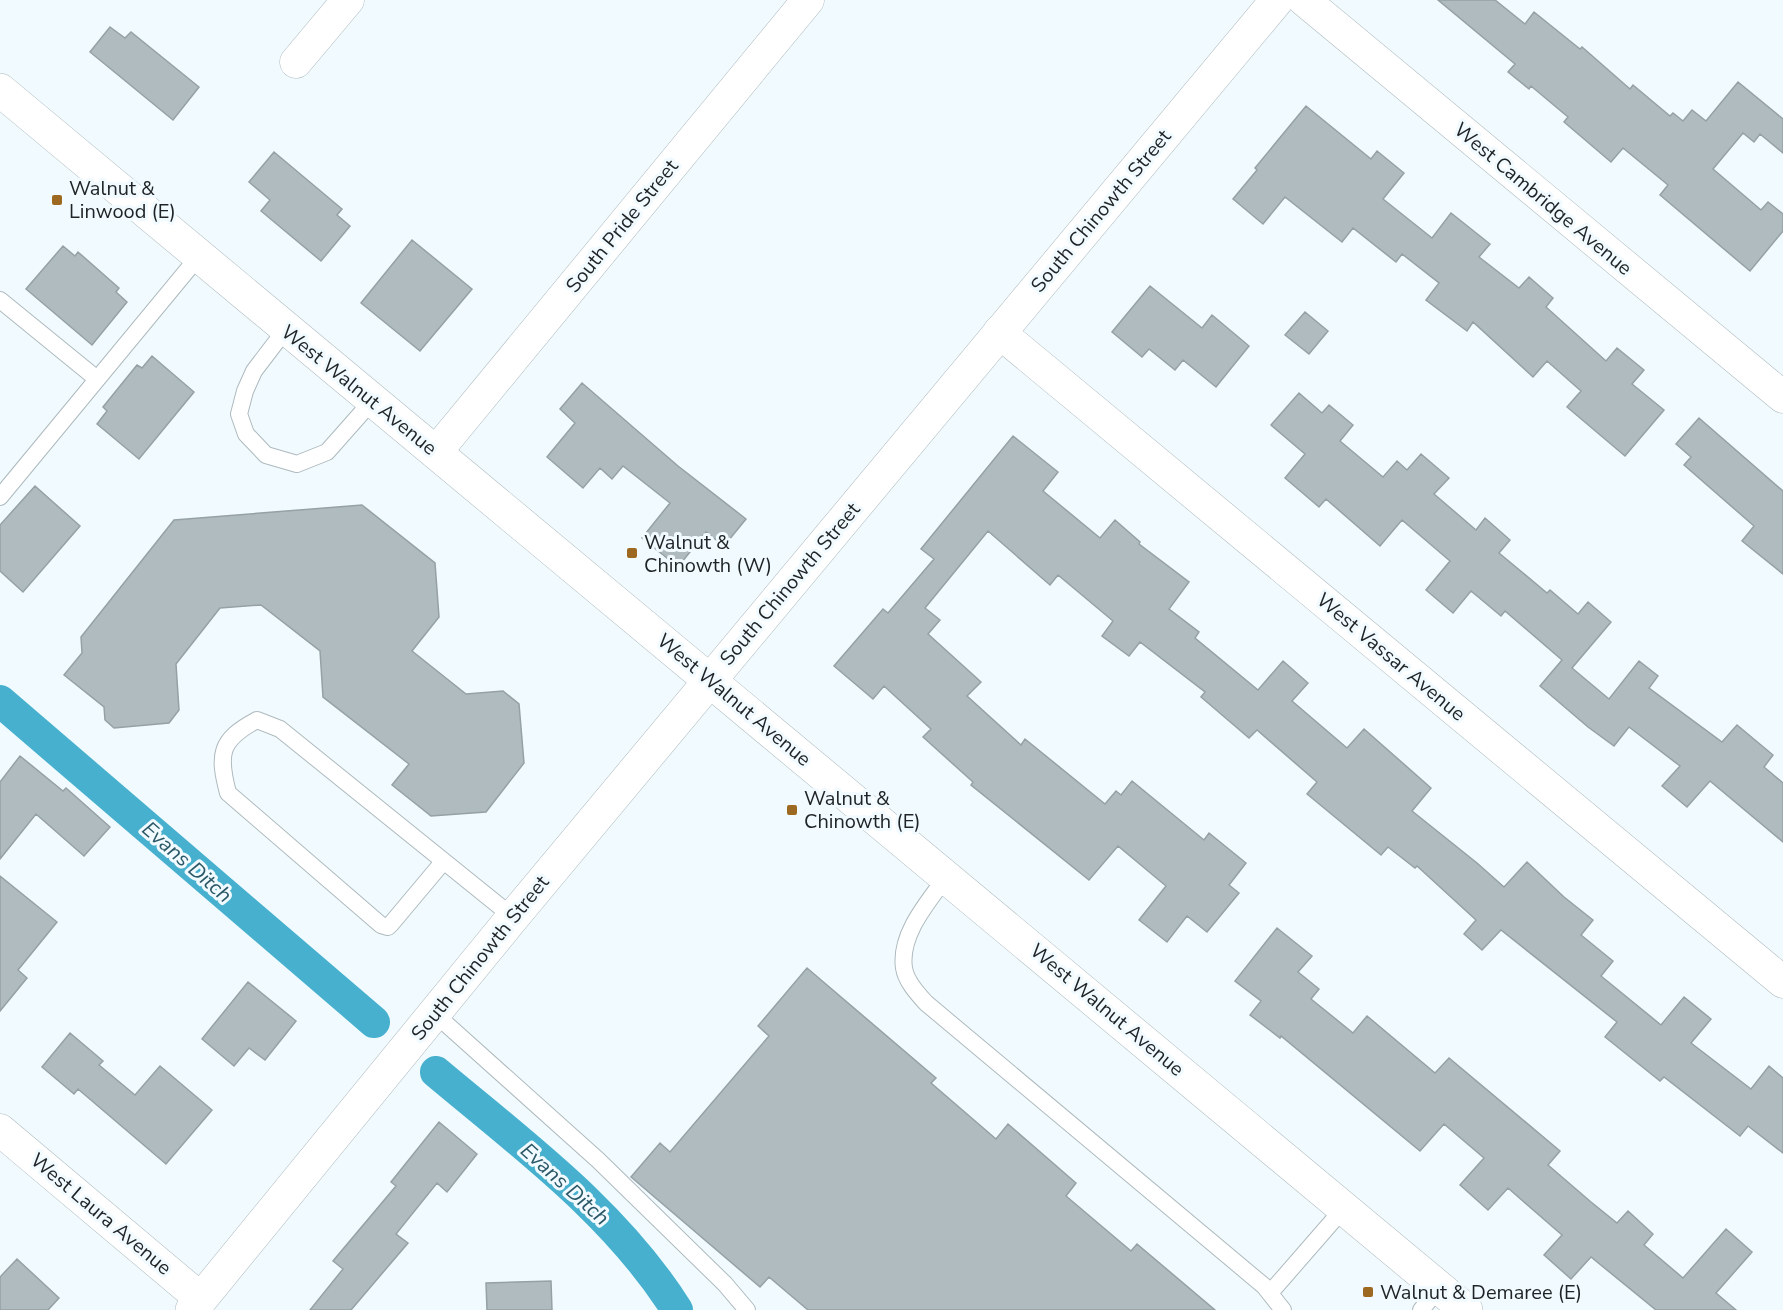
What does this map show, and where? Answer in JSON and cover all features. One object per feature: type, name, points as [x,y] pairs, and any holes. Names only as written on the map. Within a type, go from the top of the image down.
[{"type":"main road","name":"South Chinowth Street","points":[[197,1304],[709,680],[1277,0]]},
{"type":"main road","name":"West Walnut Avenue","points":[[0,90],[1344,1208],[1430,1299],[1466,1310]]},
{"type":"street","points":[[296,62],[348,0]]},
{"type":"street","name":"South Pride Street","points":[[436,452],[808,0]]},
{"type":"street","name":"West Cambridge Avenue","points":[[1304,0],[1783,397]]},
{"type":"street","name":"West Vassar Avenue","points":[[999,332],[1783,982]]},
{"type":"street","name":"West Laura Avenue","points":[[0,1130],[197,1304]]},
{"type":"lane","points":[[0,497],[199,256]]},
{"type":"lane","points":[[0,300],[97,379]]},
{"type":"lane","points":[[286,329],[254,371],[244,391],[239,414],[246,434],[266,455],[297,464],[327,452],[373,400]]},
{"type":"lane","points":[[443,862],[391,924],[388,927],[381,925],[228,793],[221,766],[225,747],[235,735],[257,720],[280,729],[513,917]]},
{"type":"lane","points":[[947,876],[921,913],[906,944],[904,968],[910,984],[926,1003],[1270,1293],[1283,1310]]},
{"type":"lane","points":[[434,1013],[598,1160],[725,1284],[747,1310]]},
{"type":"lane","points":[[1270,1293],[1344,1208]]},
{"type":"building","points":[[1438,0],[1495,0],[1525,24],[1534,12],[1580,49],[1582,47],[1630,89],[1633,85],[1670,116],[1673,113],[1683,121],[1692,110],[1706,121],[1738,82],[1783,119],[1783,153],[1760,134],[1754,142],[1743,133],[1713,169],[1761,210],[1768,202],[1783,214],[1783,231],[1750,271],[1660,195],[1668,185],[1623,148],[1611,162],[1564,122],[1568,117],[1531,86],[1529,89],[1508,72],[1515,64]]},
{"type":"building","points":[[110,27],[125,38],[131,32],[199,87],[173,120],[90,52]]},
{"type":"building","points":[[1306,106],[1371,159],[1377,151],[1404,173],[1383,199],[1432,238],[1451,213],[1490,244],[1479,257],[1519,288],[1529,277],[1553,298],[1546,307],[1606,361],[1617,348],[1644,370],[1632,384],[1664,410],[1625,456],[1567,407],[1581,391],[1547,361],[1533,377],[1473,322],[1467,331],[1426,300],[1439,283],[1402,254],[1396,262],[1353,228],[1342,242],[1285,197],[1263,224],[1233,199],[1257,170],[1255,168]]},
{"type":"building","points":[[274,152],[342,209],[337,215],[350,226],[321,261],[261,211],[270,200],[249,182]]},
{"type":"building","points":[[412,240],[472,289],[420,351],[361,303]]},
{"type":"building","points":[[63,246],[75,256],[78,252],[119,288],[116,292],[127,302],[92,345],[26,289]]},
{"type":"building","points":[[1150,286],[1202,328],[1212,315],[1249,346],[1216,387],[1183,360],[1175,370],[1149,349],[1142,357],[1112,332]]},
{"type":"building","points":[[1305,312],[1328,331],[1309,354],[1285,335]]},
{"type":"building","points":[[152,356],[194,392],[139,459],[97,424],[107,411],[103,407],[137,365],[142,368]]},
{"type":"building","points":[[582,383],[678,466],[746,519],[724,546],[706,532],[678,567],[642,538],[670,503],[623,466],[612,479],[600,468],[583,488],[547,457],[575,423],[560,409]]},
{"type":"building","points":[[1299,393],[1322,413],[1329,405],[1353,425],[1340,441],[1383,477],[1397,461],[1407,470],[1421,454],[1449,478],[1434,494],[1476,530],[1485,518],[1510,540],[1499,553],[1547,593],[1550,590],[1578,614],[1588,602],[1611,622],[1572,668],[1609,699],[1639,661],[1658,676],[1649,688],[1722,742],[1737,725],[1773,755],[1764,767],[1783,783],[1783,842],[1710,781],[1687,807],[1662,786],[1680,766],[1629,727],[1614,746],[1588,727],[1540,686],[1562,660],[1505,611],[1501,616],[1471,591],[1453,613],[1426,590],[1450,561],[1402,520],[1380,546],[1326,499],[1319,507],[1285,478],[1305,454],[1271,425]]},
{"type":"building","points":[[1699,418],[1783,491],[1783,574],[1742,541],[1754,526],[1684,465],[1691,457],[1676,444]]},
{"type":"building","points":[[1013,436],[1058,472],[1043,491],[1100,538],[1115,520],[1140,542],[1139,544],[1189,582],[1169,609],[1199,632],[1195,638],[1258,690],[1283,661],[1308,683],[1292,701],[1347,748],[1364,729],[1431,788],[1412,811],[1504,887],[1527,862],[1564,897],[1593,920],[1581,935],[1613,961],[1601,976],[1661,1025],[1684,997],[1711,1019],[1691,1043],[1751,1089],[1769,1066],[1783,1078],[1783,1153],[1748,1126],[1740,1136],[1664,1077],[1660,1081],[1605,1037],[1617,1022],[1501,930],[1482,950],[1464,934],[1476,920],[1417,866],[1415,868],[1388,847],[1381,855],[1307,794],[1317,782],[1257,730],[1249,738],[1201,697],[1205,692],[1140,642],[1129,656],[1102,636],[1113,621],[1058,575],[1050,585],[988,531],[925,608],[940,620],[928,634],[981,682],[967,696],[1021,745],[1025,739],[1105,804],[1116,791],[1121,795],[1132,781],[1204,840],[1209,833],[1246,863],[1229,885],[1239,893],[1207,932],[1187,916],[1167,942],[1139,920],[1166,886],[1118,846],[1089,880],[971,785],[973,782],[923,737],[931,729],[884,686],[873,699],[834,666],[883,609],[888,613],[934,559],[921,549]]},
{"type":"building","points":[[35,486],[80,526],[23,592],[0,571],[0,525]]},
{"type":"building","points":[[362,505],[435,563],[439,617],[412,651],[466,694],[503,691],[519,704],[524,763],[486,812],[431,816],[392,785],[409,764],[323,697],[320,651],[261,605],[220,608],[176,664],[179,710],[169,723],[114,728],[105,720],[104,707],[64,675],[82,653],[81,637],[174,520]]},
{"type":"building","points":[[20,756],[63,791],[66,788],[110,827],[84,856],[36,814],[0,859],[0,782]]},
{"type":"building","points":[[0,876],[57,922],[18,970],[27,978],[0,1011]]},
{"type":"building","points":[[1277,928],[1312,956],[1298,972],[1319,989],[1311,999],[1353,1033],[1367,1016],[1435,1073],[1449,1058],[1560,1151],[1548,1165],[1617,1223],[1628,1211],[1653,1234],[1644,1245],[1683,1278],[1726,1229],[1752,1252],[1716,1293],[1736,1310],[1656,1310],[1591,1257],[1571,1279],[1544,1255],[1562,1235],[1508,1188],[1488,1210],[1460,1185],[1484,1158],[1444,1124],[1420,1151],[1281,1036],[1280,1038],[1250,1015],[1261,1001],[1235,981]]},
{"type":"building","points":[[807,968],[936,1078],[931,1083],[996,1139],[1008,1124],[1076,1183],[1066,1196],[1131,1251],[1137,1244],[1215,1310],[808,1310],[769,1277],[760,1287],[631,1177],[660,1143],[670,1152],[769,1036],[758,1026]]},
{"type":"building","points":[[248,982],[296,1021],[265,1060],[249,1048],[234,1066],[202,1039]]},
{"type":"building","points":[[70,1033],[103,1061],[99,1065],[135,1095],[160,1066],[212,1110],[166,1164],[78,1089],[74,1094],[42,1067]]},
{"type":"building","points":[[439,1122],[477,1154],[447,1192],[437,1183],[396,1234],[408,1243],[351,1310],[310,1310],[343,1269],[333,1261],[396,1186],[391,1182]]},
{"type":"building","points":[[17,1259],[59,1298],[48,1310],[0,1310],[0,1277]]},
{"type":"building","points":[[551,1281],[552,1310],[487,1310],[486,1283]]},
{"type":"waterway","name":"Evans Ditch","points":[[0,701],[374,1022]]},
{"type":"waterway","name":"Evans Ditch","points":[[436,1072],[534,1154],[597,1211],[653,1275],[677,1310]]},
{"type":"place","name":"Walnut & Linwood (E)","points":[[57,200]]},
{"type":"place","name":"Walnut & Chinowth (W)","points":[[632,553]]},
{"type":"place","name":"Walnut & Chinowth (E)","points":[[792,810]]},
{"type":"place","name":"Walnut & Demaree (E)","points":[[1368,1292]]}]
